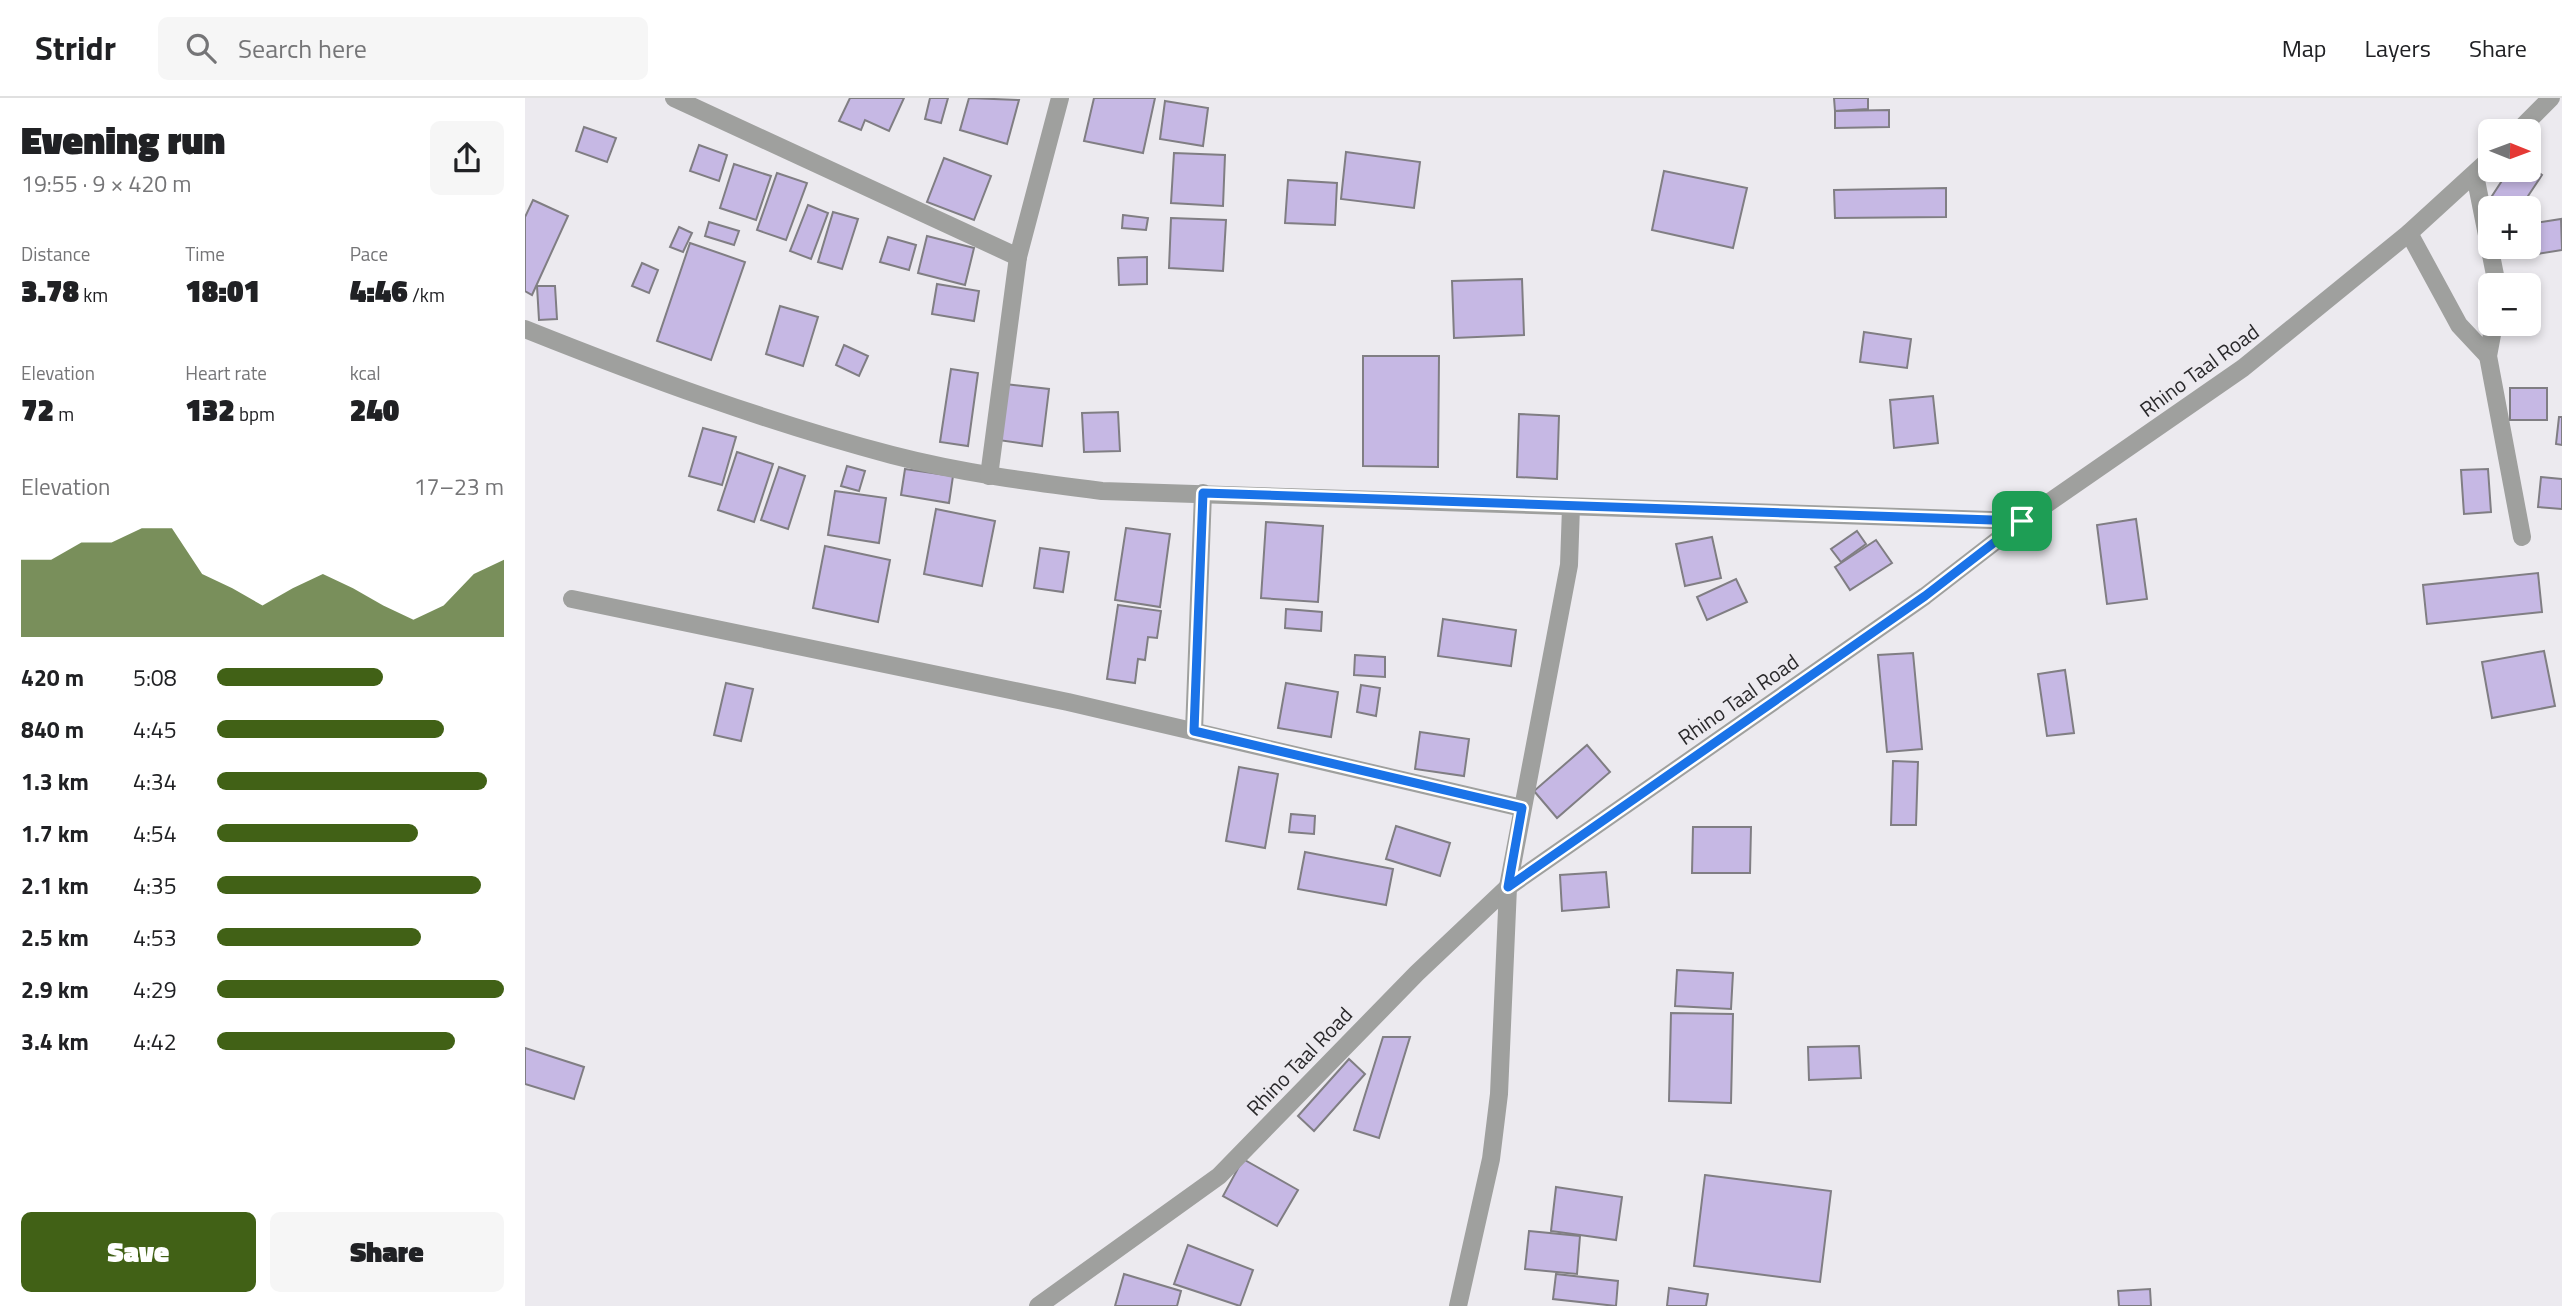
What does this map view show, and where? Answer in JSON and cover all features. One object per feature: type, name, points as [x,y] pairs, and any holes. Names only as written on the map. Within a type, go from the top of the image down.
[{"type":"street","points":[[674,98],[1018,257]]},
{"type":"street","points":[[989,476],[1018,257],[1060,98]]},
{"type":"street","points":[[2530,119],[2551,98]]},
{"type":"street","name":"Rhino Taal Road","points":[[1038,1306],[1219,1176],[1417,972],[1508,887],[1925,596],[2022,521],[2243,368],[2409,233],[2478,172]]},
{"type":"street","points":[[2475,175],[2495,273]]},
{"type":"street","points":[[2409,233],[2459,324],[2488,356]]},
{"type":"street","points":[[525,328],[640,375],[892,454],[989,476],[1102,491],[2022,521]]},
{"type":"street","points":[[2492,336],[2488,356],[2522,537]]},
{"type":"street","points":[[1194,731],[1203,493]]},
{"type":"street","points":[[1458,1306],[1490,1158],[1499,1094],[1508,887],[1569,565],[1571,507]]},
{"type":"street","points":[[572,599],[1194,731],[1522,808]]},
{"type":"building","points":[[850,98],[904,98],[889,131],[865,120],[861,130],[839,121]]},
{"type":"building","points":[[930,98],[948,98],[941,123],[925,119]]},
{"type":"building","points":[[969,98],[1019,100],[1007,144],[960,130]]},
{"type":"building","points":[[1094,98],[1155,98],[1143,153],[1084,141]]},
{"type":"building","points":[[1834,98],[1868,98],[1868,109],[1835,111]]},
{"type":"building","points":[[1165,101],[1208,108],[1203,146],[1160,139]]},
{"type":"building","points":[[1889,110],[1889,127],[1835,128],[1835,111]]},
{"type":"building","points":[[584,127],[616,138],[607,162],[576,151]]},
{"type":"building","points":[[699,145],[727,155],[719,181],[690,171]]},
{"type":"building","points":[[1346,152],[1420,162],[1414,208],[1341,199]]},
{"type":"building","points":[[1174,153],[1225,155],[1223,206],[1171,203]]},
{"type":"building","points":[[944,158],[991,176],[974,220],[927,202]]},
{"type":"building","points":[[734,164],[771,176],[756,220],[720,208]]},
{"type":"building","points":[[1664,171],[1747,188],[1733,248],[1652,230]]},
{"type":"building","points":[[777,173],[807,183],[786,240],[757,230]]},
{"type":"building","points":[[1288,180],[1337,183],[1335,225],[1285,223]]},
{"type":"building","points":[[2501,182],[2537,182],[2528,196],[2492,196]]},
{"type":"building","points":[[1946,188],[1946,217],[1835,218],[1834,190]]},
{"type":"building","points":[[533,200],[568,216],[532,295],[525,291],[525,217]]},
{"type":"building","points":[[808,205],[828,213],[811,259],[790,251]]},
{"type":"building","points":[[833,212],[858,219],[842,269],[818,262]]},
{"type":"building","points":[[1123,215],[1148,218],[1146,230],[1122,228]]},
{"type":"building","points":[[1171,218],[1226,220],[1223,271],[1169,268]]},
{"type":"building","points":[[2561,219],[2562,250],[2541,253],[2541,222]]},
{"type":"building","points":[[709,222],[739,231],[734,245],[705,236]]},
{"type":"building","points":[[679,227],[692,233],[683,252],[670,247]]},
{"type":"building","points":[[927,236],[974,248],[965,285],[918,273]]},
{"type":"building","points":[[888,237],[916,245],[909,270],[880,262]]},
{"type":"building","points":[[690,243],[745,262],[711,360],[657,341]]},
{"type":"building","points":[[1147,257],[1147,284],[1119,285],[1118,258]]},
{"type":"building","points":[[642,263],[658,270],[649,293],[632,286]]},
{"type":"building","points":[[1522,279],[1524,335],[1454,338],[1452,281]]},
{"type":"building","points":[[937,284],[979,291],[974,321],[932,314]]},
{"type":"building","points":[[537,286],[555,286],[557,319],[539,320]]},
{"type":"building","points":[[780,306],[818,317],[803,366],[766,354]]},
{"type":"building","points":[[1864,332],[1911,339],[1907,368],[1860,362]]},
{"type":"building","points":[[844,345],[868,356],[859,376],[836,365]]},
{"type":"building","points":[[1363,356],[1439,356],[1438,467],[1363,466]]},
{"type":"building","points":[[951,369],[978,373],[968,446],[940,442]]},
{"type":"building","points":[[1005,384],[1049,389],[1042,446],[998,440]]},
{"type":"building","points":[[2510,388],[2547,388],[2547,420],[2510,420]]},
{"type":"building","points":[[1933,396],[1938,443],[1894,448],[1890,400]]},
{"type":"building","points":[[1118,412],[1120,451],[1084,452],[1082,413]]},
{"type":"building","points":[[1519,414],[1559,416],[1557,479],[1517,477]]},
{"type":"building","points":[[2559,417],[2562,417],[2562,445],[2556,444]]},
{"type":"building","points":[[703,428],[736,437],[722,485],[689,476]]},
{"type":"building","points":[[737,452],[773,464],[754,522],[718,510]]},
{"type":"building","points":[[847,466],[865,471],[859,491],[841,486]]},
{"type":"building","points":[[779,467],[805,476],[788,529],[761,520]]},
{"type":"building","points":[[905,469],[953,476],[949,503],[901,495]]},
{"type":"building","points":[[2488,469],[2491,512],[2464,514],[2461,470]]},
{"type":"building","points":[[2541,477],[2562,479],[2562,509],[2538,507]]},
{"type":"building","points":[[835,491],[886,498],[879,543],[828,535]]},
{"type":"building","points":[[936,509],[995,521],[982,586],[924,574]]},
{"type":"building","points":[[2136,519],[2147,599],[2107,604],[2097,525]]},
{"type":"building","points":[[1266,522],[1323,526],[1318,602],[1261,598]]},
{"type":"building","points":[[1126,528],[1170,534],[1160,607],[1115,600]]},
{"type":"building","points":[[1857,531],[1866,544],[1841,562],[1831,549]]},
{"type":"building","points":[[1712,537],[1721,578],[1685,586],[1676,544]]},
{"type":"building","points":[[1876,540],[1892,563],[1850,590],[1835,567]]},
{"type":"building","points":[[825,546],[890,560],[878,622],[813,608]]},
{"type":"building","points":[[1040,548],[1069,552],[1063,592],[1034,588]]},
{"type":"building","points":[[2538,573],[2542,612],[2427,624],[2423,585]]},
{"type":"building","points":[[1736,579],[1747,602],[1707,620],[1697,597]]},
{"type":"building","points":[[1118,605],[1161,611],[1157,638],[1148,637],[1145,660],[1138,659],[1135,683],[1107,679]]},
{"type":"building","points":[[1286,609],[1322,612],[1321,631],[1285,628]]},
{"type":"building","points":[[1443,619],[1516,630],[1511,666],[1438,656]]},
{"type":"building","points":[[2544,651],[2555,706],[2492,718],[2482,662]]},
{"type":"building","points":[[1913,653],[1922,749],[1887,752],[1878,655]]},
{"type":"building","points":[[1355,655],[1385,657],[1385,677],[1354,675]]},
{"type":"building","points":[[2065,670],[2074,733],[2047,736],[2038,674]]},
{"type":"building","points":[[726,683],[753,689],[741,741],[714,735]]},
{"type":"building","points":[[1286,683],[1338,692],[1331,737],[1278,728]]},
{"type":"building","points":[[1361,685],[1380,688],[1376,716],[1357,712]]},
{"type":"building","points":[[1420,732],[1469,739],[1464,776],[1415,769]]},
{"type":"building","points":[[1587,745],[1610,772],[1557,818],[1534,791]]},
{"type":"building","points":[[1893,761],[1918,762],[1916,825],[1891,825]]},
{"type":"building","points":[[1239,767],[1278,774],[1265,848],[1226,841]]},
{"type":"building","points":[[1291,814],[1315,816],[1314,834],[1289,832]]},
{"type":"building","points":[[1396,826],[1450,843],[1440,876],[1386,859]]},
{"type":"building","points":[[1693,827],[1751,827],[1750,873],[1692,873]]},
{"type":"building","points":[[1305,852],[1393,869],[1386,905],[1298,889]]},
{"type":"building","points":[[1606,872],[1609,907],[1562,911],[1560,875]]},
{"type":"building","points":[[1677,970],[1733,973],[1731,1009],[1675,1006]]},
{"type":"building","points":[[1671,1013],[1733,1014],[1731,1103],[1669,1101]]},
{"type":"building","points":[[1383,1037],[1410,1037],[1379,1138],[1354,1130]]},
{"type":"building","points":[[1859,1046],[1861,1078],[1809,1080],[1808,1047]]},
{"type":"building","points":[[525,1048],[584,1067],[574,1099],[525,1084]]},
{"type":"building","points":[[1349,1059],[1365,1074],[1314,1131],[1298,1116]]},
{"type":"building","points":[[1243,1159],[1298,1190],[1277,1226],[1223,1196]]},
{"type":"building","points":[[1705,1175],[1831,1191],[1820,1282],[1694,1266]]},
{"type":"building","points":[[1556,1187],[1622,1197],[1616,1240],[1551,1231]]},
{"type":"building","points":[[1529,1231],[1580,1236],[1577,1274],[1525,1269]]},
{"type":"building","points":[[1188,1245],[1253,1270],[1240,1306],[1174,1284]]},
{"type":"building","points":[[1124,1274],[1181,1291],[1177,1306],[1115,1306]]},
{"type":"building","points":[[1556,1274],[1618,1281],[1616,1306],[1553,1299]]},
{"type":"building","points":[[1669,1288],[1708,1294],[1706,1306],[1667,1306]]},
{"type":"building","points":[[2150,1289],[2151,1306],[2119,1306],[2118,1291]]},
{"type":"route","points":[[1203,493],[2022,521],[1925,596],[1508,887],[1522,808],[1194,731],[1203,493]]}]
